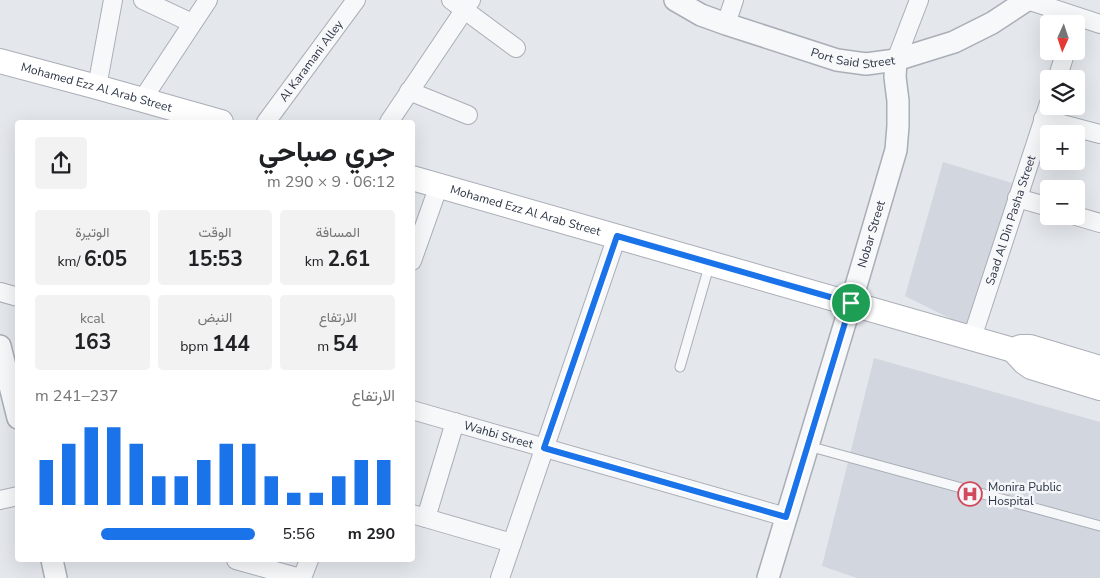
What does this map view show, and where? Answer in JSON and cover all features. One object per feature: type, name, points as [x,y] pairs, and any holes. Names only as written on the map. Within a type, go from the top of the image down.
[{"type":"main road","name":"Mohamed Ezz Al Arab Street","points":[[0,61],[214,120]]},
{"type":"main road","name":"Mohamed Ezz Al Arab Street","points":[[415,179],[1013,350],[1031,367],[1100,388]]},
{"type":"main road","name":"Mohamed Ezz Al Arab Street","points":[[1013,350],[1021,347],[1030,347],[1100,368]]},
{"type":"street","points":[[97,87],[113,0]]},
{"type":"street","points":[[143,0],[192,23]]},
{"type":"street","points":[[142,100],[208,0]]},
{"type":"street","name":"Al Karamani Alley","points":[[267,120],[356,0]]},
{"type":"street","name":"Port Said Street","points":[[676,0],[701,15],[726,24],[837,60],[866,64],[896,60],[954,42],[992,23],[1027,0]]},
{"type":"street","points":[[726,24],[734,0]]},
{"type":"street","points":[[896,60],[919,0]]},
{"type":"street","points":[[1027,0],[1064,15]]},
{"type":"street","points":[[390,120],[462,3],[516,48]]},
{"type":"street","points":[[1085,22],[1100,24]]},
{"type":"street","name":"Nobar Street","points":[[768,578],[896,150],[898,101],[895,77],[896,60]]},
{"type":"street","points":[[409,91],[468,115]]},
{"type":"street","name":"Saad Al Din Pasha Street","points":[[972,338],[1045,115]]},
{"type":"street","points":[[1055,115],[1100,134]]},
{"type":"street","points":[[415,253],[439,185]]},
{"type":"street","points":[[1017,198],[1040,204]]},
{"type":"street","points":[[1085,219],[1100,223]]},
{"type":"street","points":[[500,578],[617,236]]},
{"type":"street","points":[[0,292],[15,296]]},
{"type":"street","points":[[0,346],[12,403]]},
{"type":"street","name":"Wahbi Street","points":[[415,411],[786,517]]},
{"type":"street","points":[[455,422],[419,516],[512,543]]},
{"type":"street","points":[[0,500],[15,497]]},
{"type":"street","points":[[52,562],[56,578]]},
{"type":"street","points":[[243,562],[301,578],[307,562]]},
{"type":"lane","points":[[680,368],[710,263]]},
{"type":"lane","points":[[808,446],[1100,526]]},
{"type":"shaded area","points":[[943,162],[1025,187],[971,329],[905,296]]},
{"type":"shaded area","name":"Monira Public Hospital","points":[[874,358],[1100,422],[1100,578],[857,578],[822,566]]},
{"type":"place","name":"Monira Public Hospital","points":[[970,494]]},
{"type":"route","points":[[617,236],[851,303],[786,517],[544,448],[617,236]]}]
